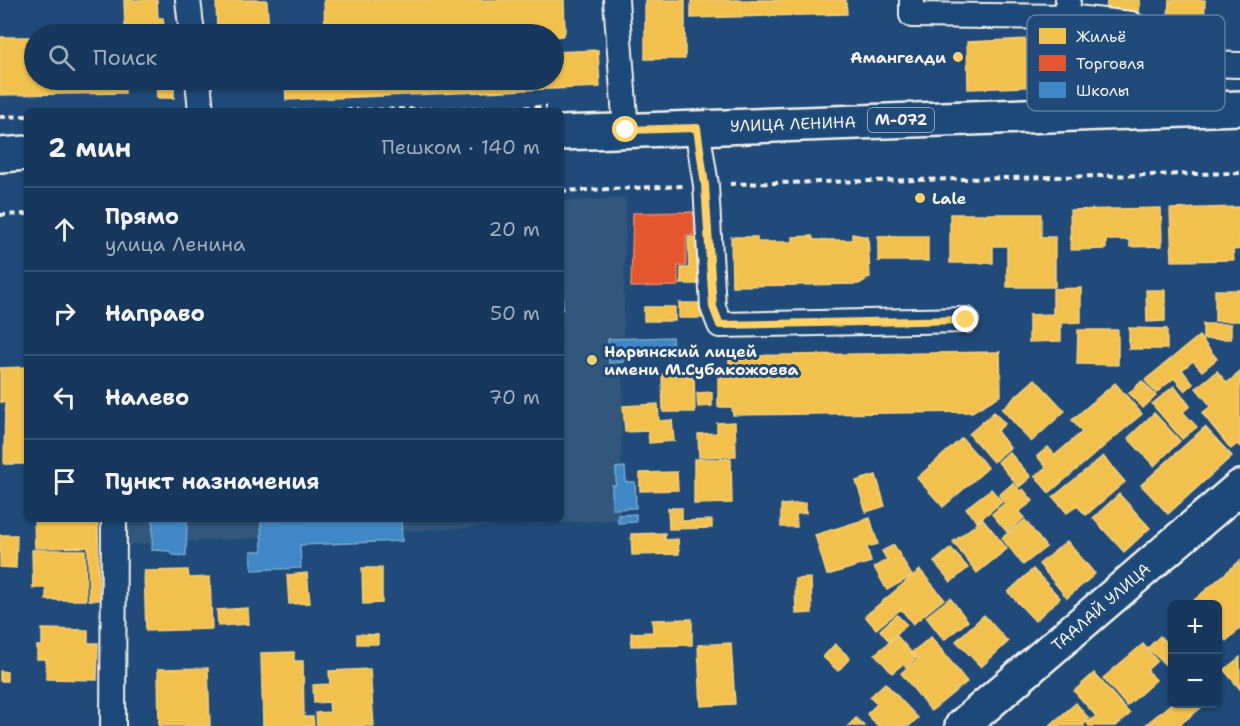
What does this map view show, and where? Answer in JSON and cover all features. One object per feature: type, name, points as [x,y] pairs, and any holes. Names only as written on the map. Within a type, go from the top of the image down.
[{"type":"main road","name":"УЛИЦА ЛЕНИНА","points":[[1225,109],[1240,108]]},
{"type":"main road","name":"УЛИЦА ЛЕНИНА","points":[[564,133],[1159,111]]},
{"type":"main road","points":[[0,155],[24,153]]},
{"type":"main road","name":"ТААЛАЙ УЛИЦА","points":[[962,726],[1240,487]]},
{"type":"street","points":[[188,0],[191,24]]},
{"type":"street","points":[[616,0],[626,130]]},
{"type":"street","points":[[912,0],[912,15],[1067,8],[1095,15]]},
{"type":"street","points":[[1225,65],[1240,65]]},
{"type":"street","points":[[199,90],[201,108]]},
{"type":"street","points":[[697,128],[705,185],[713,307],[720,325],[966,320]]},
{"type":"street","points":[[113,726],[114,522]]},
{"type":"path","points":[[0,117],[24,116]]},
{"type":"path","points":[[564,191],[705,185],[1240,173]]},
{"type":"path","points":[[0,215],[24,214]]},
{"type":"shaded area","name":"Нарынский лицей имени М.Субакожоева","points":[[626,198],[620,520],[120,545],[120,522],[564,522],[564,201]]},
{"type":"building: Жильё","points":[[124,0],[157,0],[158,18],[163,18],[164,24],[125,24]]},
{"type":"building: Жильё","points":[[216,0],[267,0],[268,24],[217,24]]},
{"type":"building: Жильё","points":[[324,0],[564,0],[565,32],[564,33],[564,24],[325,24]]},
{"type":"building: Жильё","points":[[645,0],[685,0],[685,59],[645,59]]},
{"type":"building: Жильё","points":[[691,0],[846,0],[847,14],[691,18]]},
{"type":"building: Жильё","points":[[1107,0],[1140,0],[1139,15],[1106,15]]},
{"type":"building: Жильё","points":[[1169,0],[1205,0],[1205,15],[1168,15]]},
{"type":"building: Жильё","points":[[0,37],[24,37],[24,90],[125,90],[125,93],[0,95]]},
{"type":"building: Жильё","points":[[1027,39],[1027,87],[968,89],[967,42]]},
{"type":"building: Жильё","points":[[598,50],[600,87],[564,88],[564,52]]},
{"type":"building: Жильё","points":[[157,90],[174,90],[174,98],[157,98]]},
{"type":"building: Жильё","points":[[286,90],[528,90],[286,100]]},
{"type":"building: Жильё","points":[[1240,207],[1240,249],[1233,250],[1234,260],[1172,261],[1170,209]]},
{"type":"building: Жильё","points":[[1161,208],[1162,246],[1130,247],[1130,240],[1106,240],[1106,249],[1071,250],[1070,210]]},
{"type":"building: Жильё","points":[[950,214],[1041,214],[1041,237],[1055,237],[1055,287],[1007,287],[1007,246],[993,246],[993,263],[950,263]]},
{"type":"building: Жильё","points":[[852,234],[868,237],[870,277],[859,284],[732,286],[731,237],[757,237],[757,242],[793,242],[793,237],[812,236],[814,240],[852,240]]},
{"type":"building: Жильё","points":[[878,236],[928,236],[928,261],[878,261]]},
{"type":"building: Жильё","points":[[688,237],[701,237],[702,284],[681,284],[681,268],[689,268]]},
{"type":"building: Жильё","points":[[1081,288],[1081,322],[1061,323],[1061,341],[1029,342],[1029,315],[1053,314],[1053,289]]},
{"type":"building: Жильё","points":[[1146,290],[1165,290],[1165,321],[1147,322]]},
{"type":"building: Жильё","points":[[1215,290],[1240,290],[1240,321],[1215,321]]},
{"type":"building: Жильё","points":[[679,303],[707,303],[707,318],[679,318]]},
{"type":"building: Жильё","points":[[644,307],[675,307],[675,321],[644,321]]},
{"type":"building: Жильё","points":[[1203,324],[1231,324],[1231,339],[1203,339]]},
{"type":"building: Жильё","points":[[1129,328],[1167,329],[1167,349],[1129,349]]},
{"type":"building: Жильё","points":[[1078,330],[1118,330],[1118,365],[1077,364]]},
{"type":"building: Жильё","points":[[1199,336],[1217,359],[1202,371],[1193,361],[1182,370],[1193,384],[1185,391],[1174,378],[1156,393],[1145,380]]},
{"type":"building: Жильё","points":[[1000,352],[1001,395],[972,412],[733,415],[732,407],[718,407],[718,371],[729,371],[729,356]]},
{"type":"building: Жильё","points":[[24,367],[24,464],[4,464],[5,402],[0,402],[0,368]]},
{"type":"building: Жильё","points":[[1217,371],[1227,383],[1240,372],[1240,447],[1237,444],[1231,449],[1202,413],[1211,406],[1196,388]]},
{"type":"building: Жильё","points":[[662,374],[694,374],[695,412],[663,412]]},
{"type":"building: Жильё","points":[[1035,379],[1065,411],[1031,442],[1002,409]]},
{"type":"building: Жильё","points":[[1142,381],[1156,396],[1143,408],[1129,393]]},
{"type":"building: Жильё","points":[[1115,383],[1142,414],[1049,493],[1035,476],[1046,467],[1037,456],[1048,447],[1055,455],[1082,432],[1072,420]]},
{"type":"building: Жильё","points":[[1174,386],[1190,406],[1183,412],[1197,427],[1182,439],[1152,404]]},
{"type":"building: Жильё","points":[[712,392],[712,406],[698,407],[697,393]]},
{"type":"building: Жильё","points":[[658,404],[659,421],[672,420],[674,441],[649,443],[648,431],[625,432],[623,406]]},
{"type":"building: Жильё","points":[[994,412],[1005,424],[997,431],[1010,448],[993,462],[969,434]]},
{"type":"building: Жильё","points":[[1154,413],[1180,441],[1154,466],[1128,438]]},
{"type":"building: Жильё","points":[[735,422],[736,456],[699,457],[698,434],[717,433],[717,423]]},
{"type":"building: Жильё","points":[[1205,427],[1232,456],[1168,514],[1141,485]]},
{"type":"building: Жильё","points":[[962,438],[988,468],[943,507],[917,478]]},
{"type":"building: Жильё","points":[[1009,452],[1031,477],[1019,487],[998,462]]},
{"type":"building: Жильё","points":[[1103,456],[1125,482],[1086,515],[1077,506],[1067,513],[1053,497]]},
{"type":"building: Жильё","points":[[694,459],[731,459],[732,503],[694,504]]},
{"type":"building: Жильё","points":[[677,472],[678,490],[640,491],[640,473]]},
{"type":"building: Жильё","points":[[876,475],[885,506],[866,512],[856,481]]},
{"type":"building: Жильё","points":[[1013,483],[1020,491],[1023,489],[1033,501],[1019,512],[1024,518],[1007,532],[992,514],[1005,503],[999,495]]},
{"type":"building: Жильё","points":[[991,489],[1002,502],[977,522],[966,508]]},
{"type":"building: Жильё","points":[[1119,494],[1150,528],[1124,552],[1093,518]]},
{"type":"building: Жильё","points":[[806,503],[806,513],[796,514],[797,527],[781,527],[781,505]]},
{"type":"building: Жильё","points":[[668,508],[682,508],[682,521],[712,520],[712,528],[669,529]]},
{"type":"building: Жильё","points":[[870,518],[878,544],[867,547],[871,562],[827,575],[815,535]]},
{"type":"building: Жильё","points":[[983,519],[1007,549],[977,573],[953,542]]},
{"type":"building: Жильё","points":[[1025,520],[1046,547],[1023,565],[1002,538]]},
{"type":"building: Жильё","points":[[34,522],[98,522],[99,600],[89,600],[88,547],[35,548]]},
{"type":"building: Жильё","points":[[665,533],[665,540],[678,539],[679,554],[632,555],[631,534]]},
{"type":"building: Жильё","points":[[0,535],[17,535],[16,568],[0,567]]},
{"type":"building: Жильё","points":[[1067,541],[1095,574],[1067,598],[1039,564]]},
{"type":"building: Жильё","points":[[894,545],[912,576],[887,590],[874,567],[887,560],[882,551]]},
{"type":"building: Жильё","points":[[951,548],[968,568],[951,582],[934,562]]},
{"type":"building: Жильё","points":[[32,550],[85,550],[86,600],[46,600],[46,588],[33,588]]},
{"type":"building: Жильё","points":[[1240,561],[1240,629],[1226,641],[1222,636],[1222,600],[1194,600]]},
{"type":"building: Жильё","points":[[362,568],[382,568],[382,603],[363,604]]},
{"type":"building: Жильё","points":[[1033,569],[1060,598],[1035,621],[1008,592]]},
{"type":"building: Жильё","points":[[188,570],[189,578],[210,577],[212,629],[146,631],[144,571]]},
{"type":"building: Жильё","points":[[920,570],[944,599],[913,624],[901,609],[876,629],[865,616]]},
{"type":"building: Жильё","points":[[307,573],[310,603],[289,604],[287,575]]},
{"type":"building: Жильё","points":[[811,578],[812,613],[796,614],[795,579]]},
{"type":"building: Жильё","points":[[950,598],[968,621],[944,640],[926,617]]},
{"type":"building: Жильё","points":[[248,608],[249,624],[218,626],[217,610]]},
{"type":"building: Жильё","points":[[897,615],[907,625],[889,641],[880,630]]},
{"type":"building: Жильё","points":[[984,615],[1008,642],[981,667],[956,641]]},
{"type":"building: Жильё","points":[[692,619],[692,645],[631,646],[631,633],[653,632],[652,620]]},
{"type":"building: Жильё","points":[[42,629],[88,630],[88,643],[98,643],[97,680],[46,679],[46,659],[37,659],[37,646],[42,646]]},
{"type":"building: Жильё","points":[[357,634],[378,635],[378,644],[357,644]]},
{"type":"building: Жильё","points":[[897,636],[916,658],[906,667],[903,664],[892,673],[875,654]]},
{"type":"building: Жильё","points":[[1160,636],[1168,644],[1168,667],[1148,648]]},
{"type":"building: Жильё","points":[[931,637],[967,682],[931,711],[901,673],[918,659],[912,652]]},
{"type":"building: Жильё","points":[[731,643],[735,704],[701,706],[698,645]]},
{"type":"building: Жильё","points":[[835,644],[850,658],[838,671],[823,657]]},
{"type":"building: Жильё","points":[[1143,644],[1157,661],[1147,670],[1156,680],[1127,706],[1103,678]]},
{"type":"building: Жильё","points":[[294,652],[294,661],[303,661],[304,717],[313,717],[314,726],[263,726],[261,653]]},
{"type":"building: Жильё","points":[[1240,657],[1240,689],[1224,670]]},
{"type":"building: Жильё","points":[[208,668],[210,726],[159,726],[158,669]]},
{"type":"building: Жильё","points":[[370,669],[374,726],[317,726],[316,713],[330,712],[329,702],[314,703],[313,685],[330,684],[329,671]]},
{"type":"building: Жильё","points":[[0,671],[7,672],[7,681],[0,681]]},
{"type":"building: Жильё","points":[[1094,673],[1130,714],[1116,726],[1089,726],[1087,723],[1096,716],[1074,691]]},
{"type":"building: Жильё","points":[[885,683],[918,718],[909,726],[878,726],[867,714],[877,704],[870,697]]},
{"type":"building: Жильё","points":[[1076,703],[1089,719],[1084,726],[1049,726]]},
{"type":"building: Жильё","points":[[1168,706],[1201,708],[1178,726],[1144,726]]},
{"type":"building: Жильё","points":[[856,718],[864,726],[848,726]]},
{"type":"building: Торговля","points":[[693,212],[693,214],[700,214],[700,229],[694,229],[694,235],[686,235],[686,266],[678,266],[678,286],[631,287],[633,213]]},
{"type":"building: Школы","points":[[672,337],[673,352],[624,354],[624,362],[609,363],[608,339]]},
{"type":"building: Школы","points":[[625,467],[626,482],[635,482],[636,508],[612,509],[612,485],[616,485],[616,468]]},
{"type":"building: Школы","points":[[636,514],[636,522],[618,523],[618,515]]},
{"type":"building: Школы","points":[[153,522],[187,522],[186,556],[173,555],[169,551],[152,550]]},
{"type":"building: Школы","points":[[261,522],[401,522],[402,541],[300,545],[301,568],[252,570],[251,551],[262,551]]},
{"type":"place","name":"Амангелди","points":[[958,57]]},
{"type":"place","name":"Lale","points":[[920,198]]},
{"type":"place","name":"Нарынский лицей имени М.Субакожоева","points":[[592,360]]},
{"type":"route","points":[[626,130],[697,128],[705,185],[713,307],[720,325],[966,320]]}]
